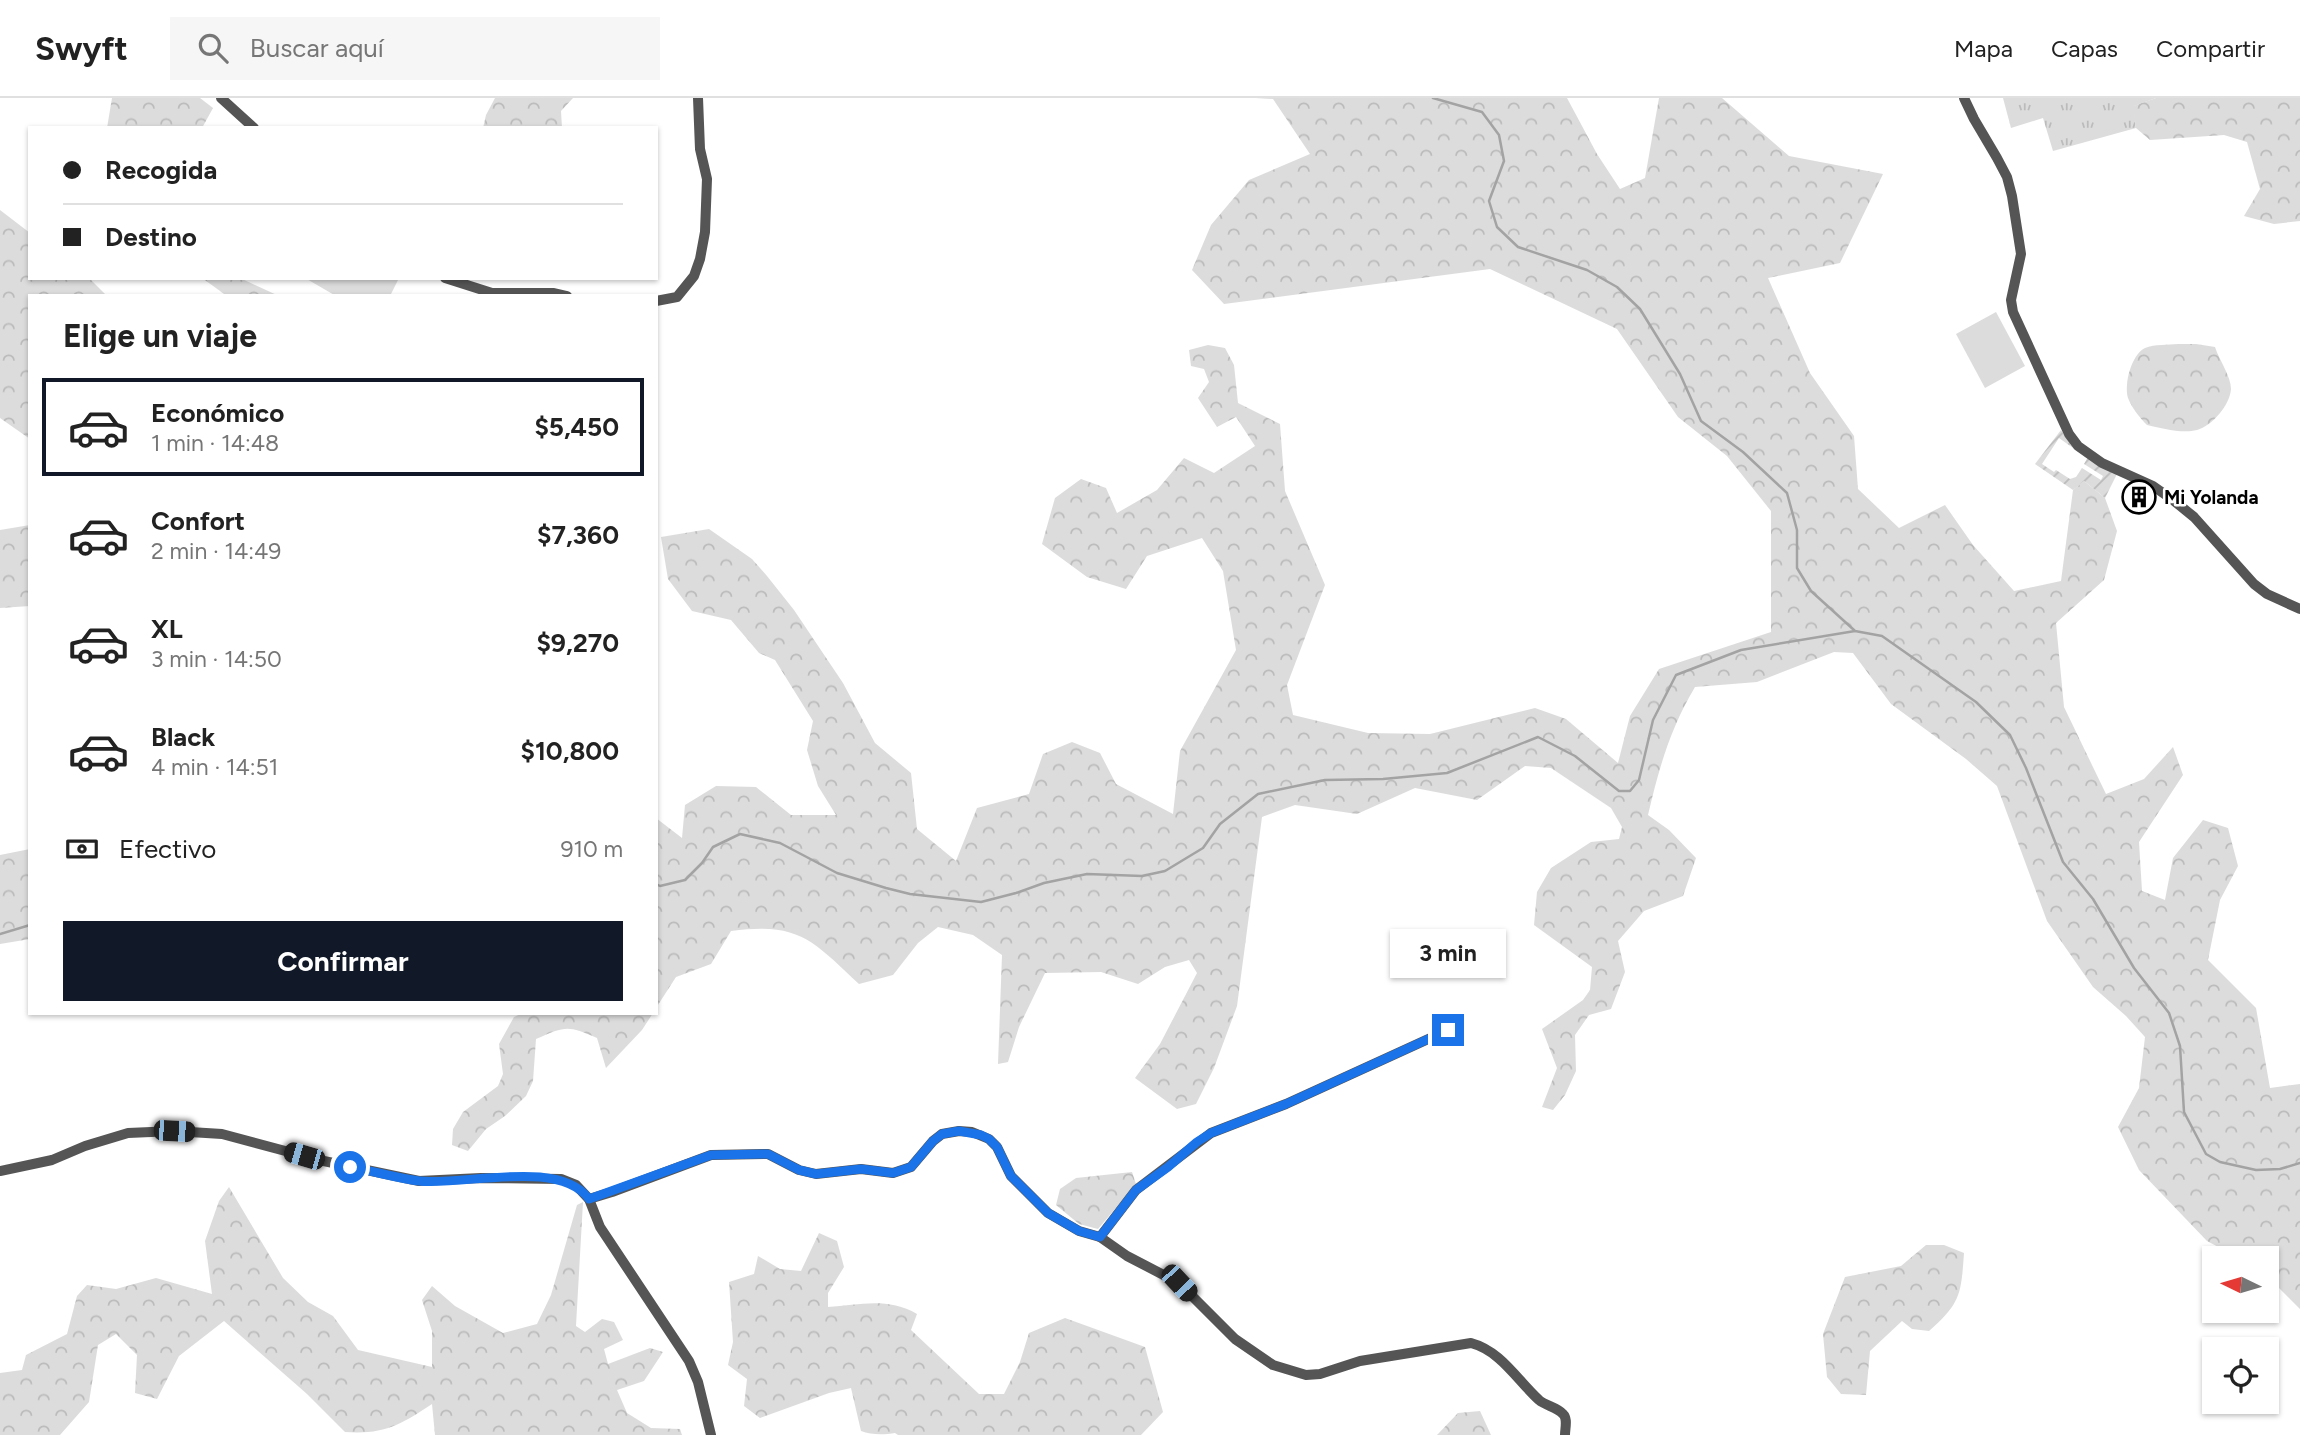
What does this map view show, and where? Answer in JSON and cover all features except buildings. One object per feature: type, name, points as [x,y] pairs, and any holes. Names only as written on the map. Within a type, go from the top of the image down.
[{"type":"street","points":[[221,98],[252,126]]},
{"type":"street","points":[[658,301],[677,297],[694,276],[700,259],[705,232],[707,179],[700,149],[698,98]]},
{"type":"street","points":[[1964,98],[2007,177],[2021,254],[2011,300],[2013,312],[2069,434],[2091,456],[2153,486],[2174,500],[2194,517],[2254,584],[2300,608]]},
{"type":"street","points":[[451,280],[492,293],[558,294]]},
{"type":"street","points":[[1100,1237],[1136,1190],[1211,1133],[1286,1104],[1448,1030]]},
{"type":"street","points":[[0,1171],[52,1160],[85,1146],[128,1133],[174,1131],[222,1134],[319,1160],[419,1181],[492,1177],[561,1179],[576,1185],[589,1199],[600,1227],[689,1361],[698,1382],[711,1435]]},
{"type":"street","points":[[589,1199],[711,1155],[768,1154],[799,1170],[816,1174],[861,1169],[893,1173],[911,1167],[942,1134],[959,1131],[981,1135],[997,1147],[1011,1176],[1048,1213],[1079,1231],[1100,1237],[1127,1256],[1179,1283],[1235,1339],[1273,1365],[1306,1375],[1320,1374],[1360,1361],[1471,1343],[1493,1353],[1536,1397],[1563,1414],[1567,1419],[1565,1435]]},
{"type":"green space","points":[[112,98],[200,98],[213,108],[203,126],[107,126]]},
{"type":"green space","points":[[495,98],[573,98],[561,111],[562,126],[483,126]]},
{"type":"green space","points":[[1255,98],[1567,98],[1597,154],[1620,189],[1645,178],[1659,98],[1722,98],[1789,156],[1883,174],[1840,263],[1768,278],[1810,373],[1854,436],[1858,489],[1899,528],[1945,505],[1973,545],[2014,591],[2061,581],[2073,490],[2084,481],[2105,498],[2117,531],[2104,580],[2056,623],[2064,707],[2106,794],[2144,779],[2173,747],[2183,775],[2139,842],[2142,891],[2165,900],[2173,858],[2203,820],[2228,828],[2238,866],[2220,900],[2208,960],[2256,1008],[2270,1088],[2300,1084],[2300,1309],[2279,1288],[2279,1246],[2216,1246],[2207,1241],[2139,1170],[2118,1127],[2139,1088],[2145,1037],[2093,987],[2047,921],[1997,786],[1966,759],[1891,704],[1853,653],[1834,652],[1757,682],[1695,687],[1666,749],[1648,815],[1669,830],[1696,858],[1683,896],[1644,911],[1618,941],[1625,972],[1611,1009],[1589,1015],[1575,1035],[1576,1071],[1565,1095],[1553,1110],[1542,1107],[1557,1068],[1542,1029],[1583,1000],[1590,990],[1592,967],[1534,925],[1537,892],[1551,868],[1591,842],[1619,839],[1622,827],[1611,808],[1551,768],[1525,766],[1477,800],[1415,788],[1357,814],[1295,805],[1262,817],[1237,1006],[1214,1068],[1196,1104],[1177,1109],[1135,1078],[1160,1044],[1197,973],[1189,960],[1165,967],[1138,984],[1101,972],[1045,973],[1019,1027],[1008,1062],[998,1064],[1002,955],[973,935],[938,927],[918,943],[893,975],[859,984],[816,946],[789,932],[773,929],[731,931],[711,964],[676,977],[658,1005],[658,820],[682,838],[685,805],[716,786],[756,787],[791,815],[836,815],[818,786],[807,750],[813,721],[775,660],[759,653],[731,620],[692,611],[668,579],[661,537],[709,529],[752,559],[794,610],[843,683],[875,743],[911,773],[917,829],[956,861],[977,808],[1029,794],[1043,754],[1072,742],[1100,753],[1116,784],[1173,814],[1180,751],[1236,650],[1223,571],[1202,538],[1147,556],[1126,589],[1087,577],[1042,544],[1055,498],[1081,479],[1106,488],[1117,513],[1157,490],[1184,458],[1214,473],[1255,446],[1236,417],[1217,427],[1198,398],[1209,382],[1204,369],[1191,366],[1189,350],[1208,345],[1225,348],[1234,365],[1238,403],[1280,424],[1285,491],[1325,585],[1287,685],[1293,715],[1368,733],[1430,734],[1535,708],[1566,719],[1618,763],[1630,716],[1659,669],[1771,632],[1771,511],[1727,456],[1678,417],[1617,329],[1490,269],[1224,304],[1192,270],[1211,225],[1249,180],[1310,154],[1273,99]]},
{"type":"green space","points":[[2003,98],[2156,98],[2134,106],[2136,128],[2053,151],[2043,118],[2011,128]]},
{"type":"green space","points":[[2156,98],[2300,98],[2300,221],[2274,224],[2244,216],[2260,189],[2247,142],[2224,135],[2150,140],[2136,128],[2133,106]]},
{"type":"green space","points":[[0,210],[28,231],[28,280],[91,280],[105,294],[28,294],[28,438],[0,418]]},
{"type":"green space","points":[[205,280],[244,280],[275,294],[224,294]]},
{"type":"green space","points":[[308,280],[398,280],[391,294],[333,294]]},
{"type":"green space","points":[[1996,312],[2025,366],[1985,388],[1956,334]]},
{"type":"green space","points":[[2178,344],[2215,347],[2230,384],[2230,395],[2224,408],[2208,424],[2197,430],[2178,431],[2147,425],[2128,398],[2130,370],[2140,352],[2153,346]]},
{"type":"green space","points":[[2061,430],[2073,448],[2059,438],[2042,464],[2070,479],[2076,477],[2082,468],[2101,480],[2103,476],[2084,464],[2088,457],[2117,474],[2105,498],[2084,481],[2073,490],[2035,464]]},
{"type":"green space","points":[[28,525],[28,606],[0,608],[0,530]]},
{"type":"green space","points":[[28,849],[28,939],[0,944],[0,855]]},
{"type":"green space","points":[[652,1015],[642,1030],[606,1068],[597,1038],[566,1029],[536,1039],[533,1081],[526,1096],[486,1129],[468,1151],[452,1145],[453,1129],[463,1112],[498,1086],[503,1074],[499,1044],[514,1017]]},
{"type":"green space","points":[[1132,1172],[1136,1184],[1098,1229],[1079,1224],[1056,1205],[1060,1189],[1076,1178]]},
{"type":"green space","points":[[229,1187],[283,1278],[308,1302],[333,1316],[358,1350],[432,1367],[432,1331],[422,1300],[432,1286],[455,1306],[503,1333],[537,1324],[551,1295],[577,1205],[583,1202],[576,1326],[585,1332],[602,1319],[614,1322],[623,1340],[604,1349],[608,1364],[650,1348],[663,1352],[644,1381],[617,1390],[627,1413],[651,1428],[680,1429],[682,1435],[435,1435],[432,1404],[392,1427],[371,1432],[345,1432],[307,1394],[224,1321],[179,1356],[157,1399],[135,1393],[137,1355],[116,1334],[98,1345],[89,1402],[60,1435],[0,1435],[0,1373],[22,1370],[26,1355],[67,1334],[77,1296],[87,1285],[116,1289],[156,1278],[212,1294],[205,1241],[219,1201]]},
{"type":"green space","points":[[819,1233],[837,1241],[844,1267],[828,1293],[828,1307],[884,1304],[895,1305],[917,1314],[911,1330],[979,1394],[1004,1394],[1020,1362],[1029,1333],[1065,1318],[1145,1347],[1163,1412],[1141,1435],[873,1434],[861,1431],[851,1388],[829,1393],[760,1418],[744,1406],[747,1379],[728,1365],[733,1342],[729,1282],[754,1274],[758,1256],[780,1269],[801,1271]]},
{"type":"green space","points":[[1926,1245],[1944,1245],[1964,1253],[1962,1279],[1953,1305],[1929,1331],[1912,1329],[1902,1321],[1870,1351],[1866,1395],[1841,1394],[1827,1377],[1823,1334],[1845,1277],[1901,1266]]},
{"type":"green space","points":[[1480,1411],[1491,1435],[1437,1435],[1458,1413]]},
{"type":"waterway","points":[[1433,98],[1482,112],[1499,135],[1504,161],[1489,201],[1497,227],[1518,247],[1587,270],[1617,287],[1640,309],[1680,374],[1701,421],[1743,452],[1787,493],[1797,530],[1797,568],[1811,591],[1854,630]]},
{"type":"waterway","points":[[658,885],[685,880],[713,847],[740,834],[780,843],[837,873],[886,888],[910,894],[981,902],[1044,883],[1087,874],[1142,876],[1165,871],[1203,848],[1220,824],[1258,794],[1325,780],[1383,779],[1447,773],[1538,737],[1575,756],[1619,791],[1630,791],[1639,780],[1653,720],[1676,675],[1741,650],[1855,631],[1882,636],[1976,702],[2010,735],[2063,862],[2093,899],[2134,968],[2169,1013],[2180,1046],[2184,1112],[2206,1154],[2220,1162],[2256,1170],[2280,1169],[2300,1163]]},
{"type":"waterway","points":[[0,934],[28,926]]},
{"type":"place","name":"Mi Yolanda","points":[[2139,497]]},
{"type":"route","points":[[350,1167],[419,1181],[538,1177],[561,1179],[576,1185],[589,1199],[711,1155],[768,1154],[799,1170],[816,1174],[861,1169],[893,1173],[911,1167],[942,1134],[950,1131],[972,1132],[989,1139],[997,1147],[1011,1176],[1039,1206],[1079,1231],[1100,1237],[1136,1190],[1211,1133],[1286,1104],[1448,1030]]}]
